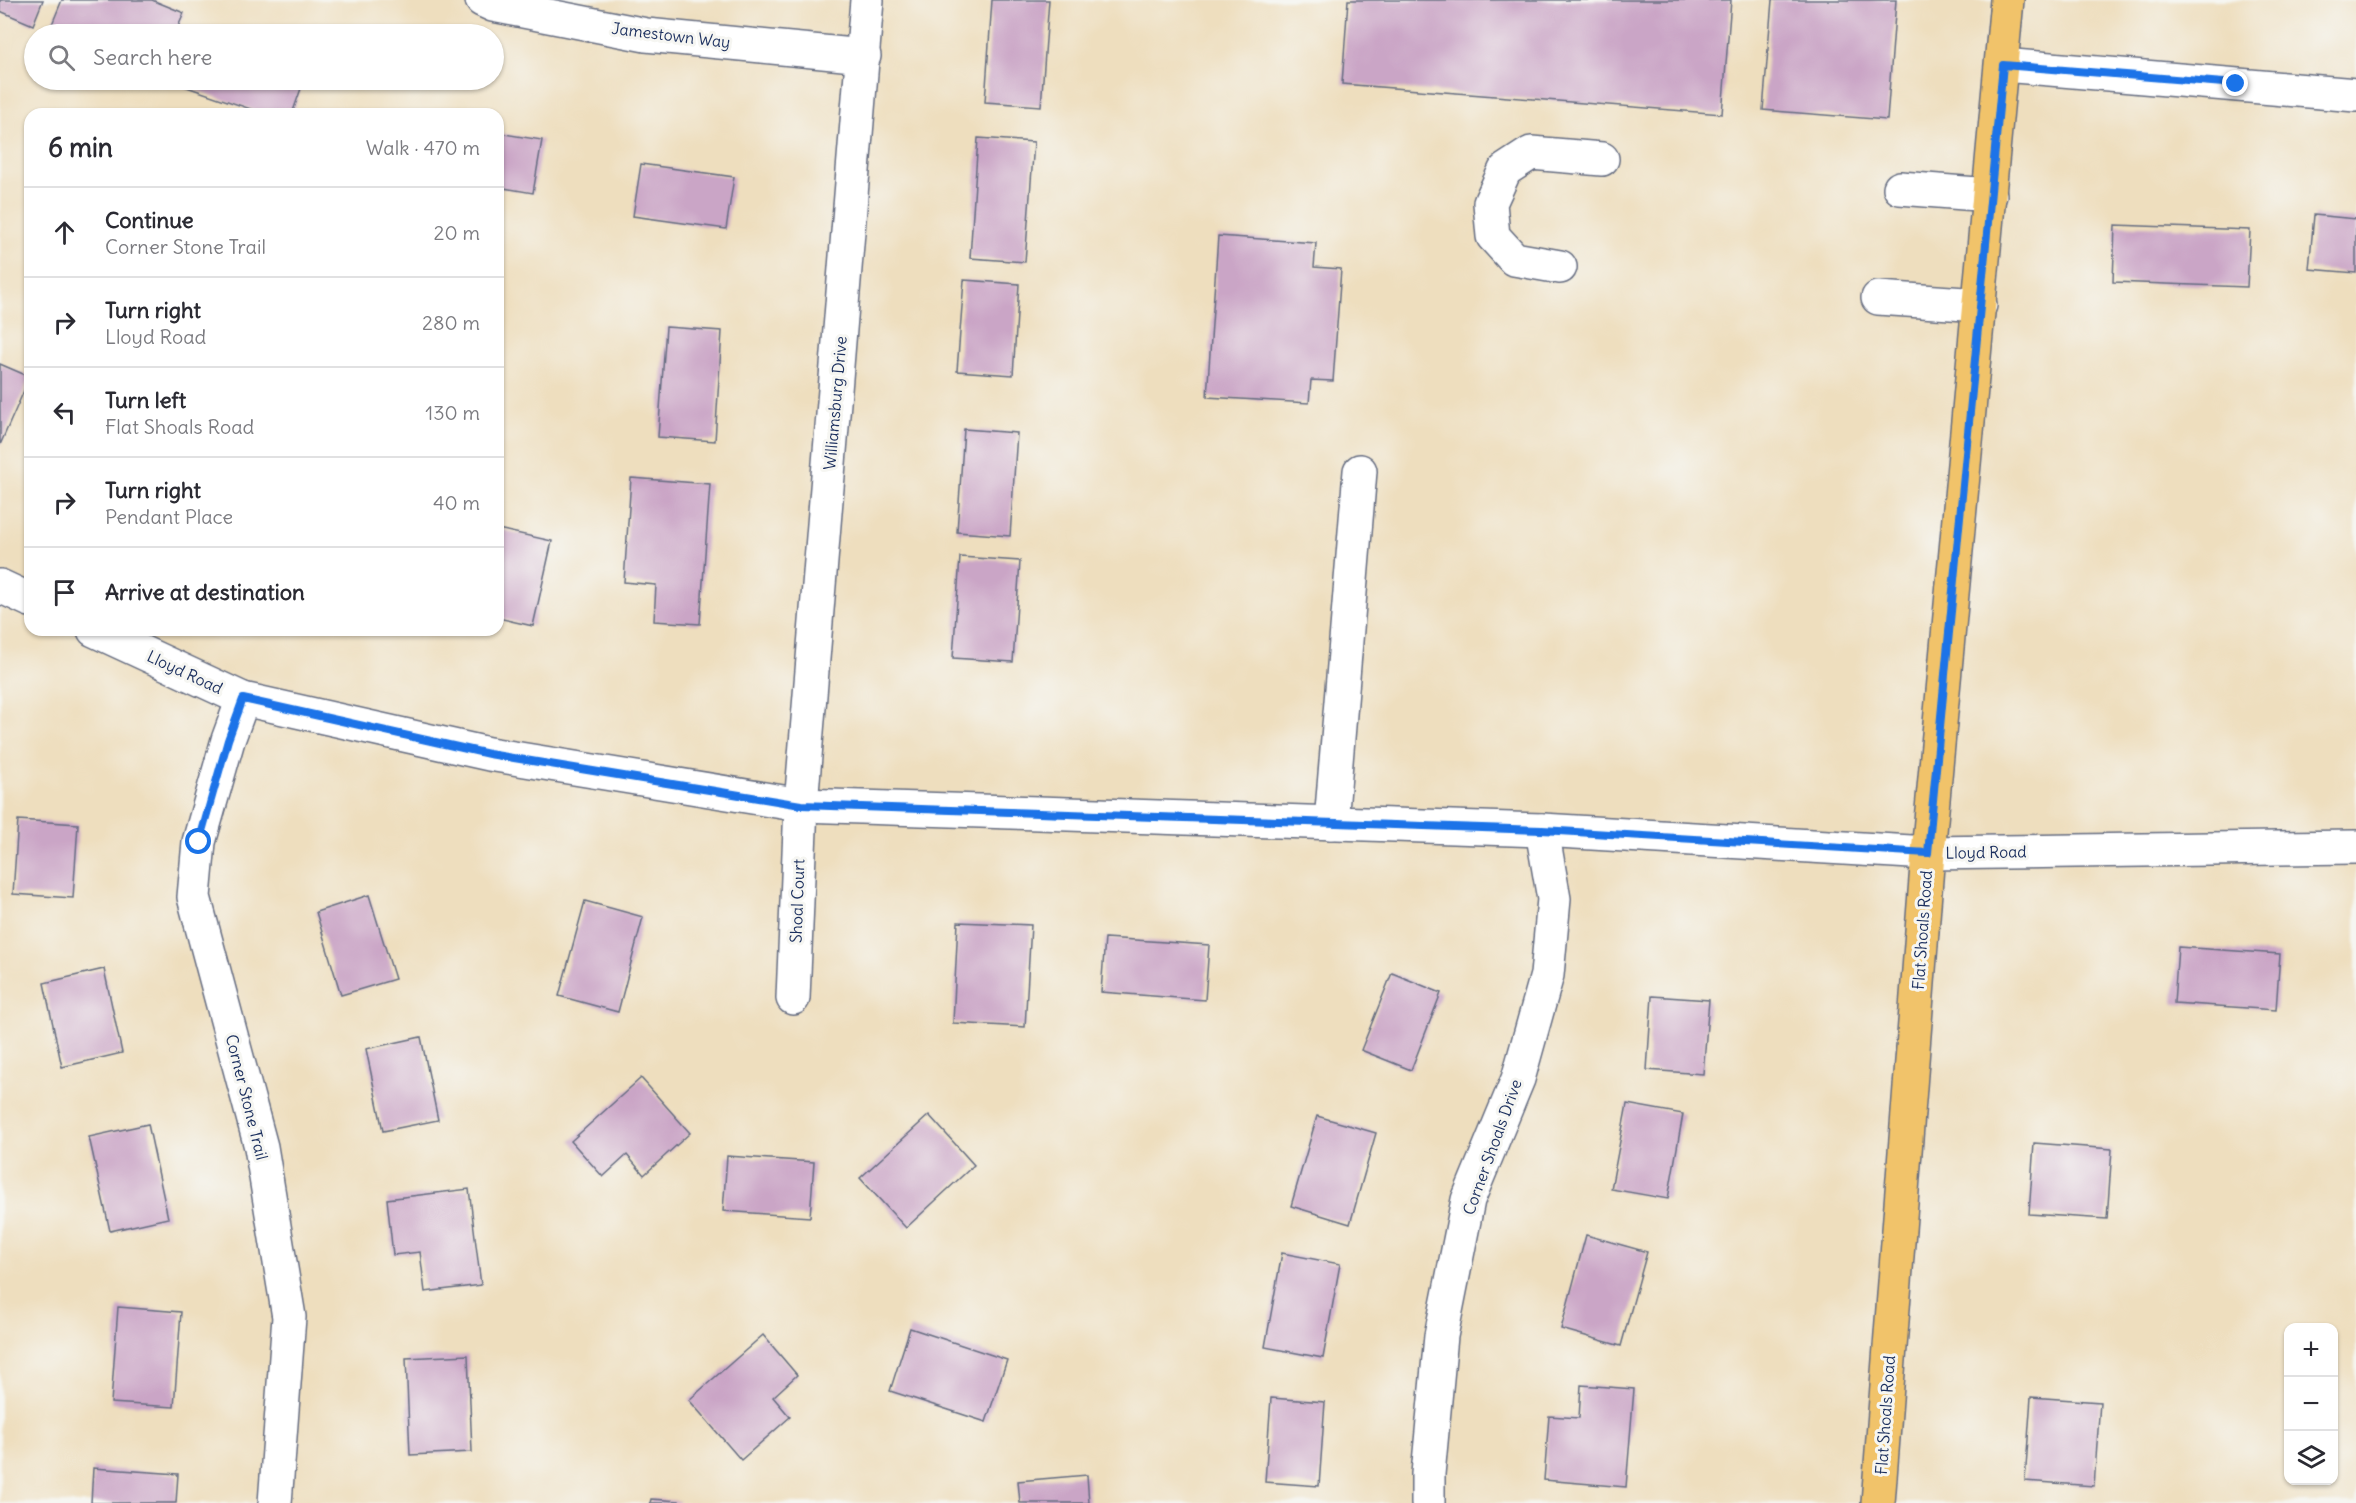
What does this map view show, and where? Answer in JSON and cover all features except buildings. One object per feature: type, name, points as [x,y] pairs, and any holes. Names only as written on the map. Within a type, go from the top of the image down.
[{"type":"main road","name":"Flat Shoals Road","points":[[1878,1503],[1928,853],[2003,65],[2007,0]]},
{"type":"street","name":"Jamestown Way","points":[[482,0],[646,35],[864,56]]},
{"type":"street","name":"Williamsburg Drive","points":[[801,805],[867,0]]},
{"type":"street","points":[[2003,65],[2356,95]]},
{"type":"street","points":[[1560,267],[1514,259],[1493,236],[1490,203],[1505,170],[1531,153],[1602,159]]},
{"type":"street","points":[[1900,188],[1990,195]]},
{"type":"street","points":[[1878,298],[1980,305]]},
{"type":"street","points":[[1331,823],[1360,471]]},
{"type":"street","points":[[0,586],[24,597]]},
{"type":"street","name":"Lloyd Road","points":[[107,636],[243,699],[489,754],[801,805],[1542,830],[1928,853],[2356,847]]},
{"type":"street","name":"Corner Stone Trail","points":[[243,699],[228,740],[199,842],[194,897],[261,1147],[289,1317],[275,1503]]},
{"type":"street","name":"Shoal Court","points":[[793,998],[801,805]]},
{"type":"street","name":"Corner Shoals Drive","points":[[1428,1503],[1428,1474],[1441,1336],[1468,1200],[1518,1079],[1546,975],[1554,899],[1542,830]]},
{"type":"route","points":[[199,842],[228,740],[243,699],[489,754],[801,805],[1542,830],[1928,853],[2003,65],[2236,84]]}]
